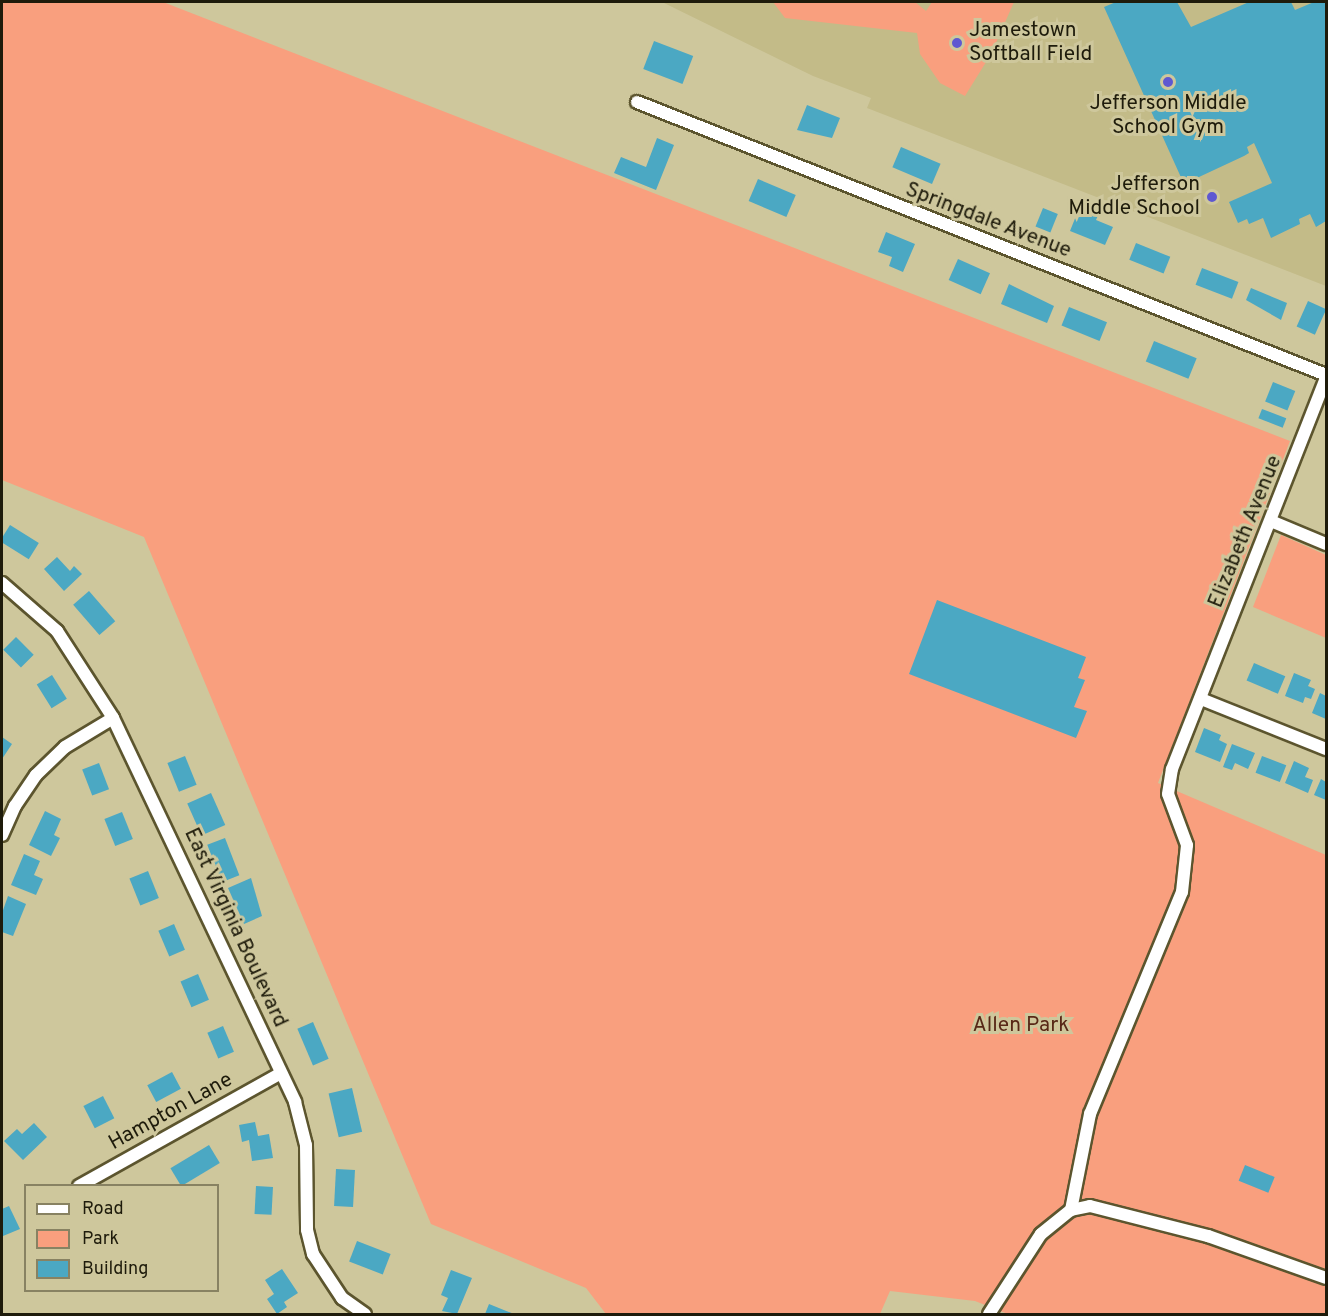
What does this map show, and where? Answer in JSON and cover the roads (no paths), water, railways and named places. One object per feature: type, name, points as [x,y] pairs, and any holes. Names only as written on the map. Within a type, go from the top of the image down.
[{"type":"street","name":"Springdale Avenue","points":[[637,102],[1326,377]]},
{"type":"street","name":"Elizabeth Avenue","points":[[1071,1210],[1090,1113],[1182,892],[1187,845],[1168,794],[1168,783],[1326,377]]},
{"type":"street","points":[[1271,521],[1326,544]]},
{"type":"street","name":"East Virginia Boulevard","points":[[2,584],[57,631],[113,718],[299,1112],[306,1145],[307,1230],[313,1254],[342,1298],[365,1314]]},
{"type":"street","points":[[1201,699],[1326,749]]},
{"type":"street","points":[[2,835],[24,791],[51,760],[113,718]]},
{"type":"street","name":"Hampton Lane","points":[[82,1184],[282,1073]]},
{"type":"street","points":[[989,1314],[1041,1234],[1071,1210],[1090,1206],[1135,1215],[1326,1278]]},
{"type":"place","name":"Jamestown Softball Field","points":[[957,43]]},
{"type":"place","name":"Jefferson Middle School Gym","points":[[1168,82]]},
{"type":"place","name":"Jefferson Middle School","points":[[1212,197]]},
{"type":"park label","name":"Allen Park","points":[[1021,1026]]}]
